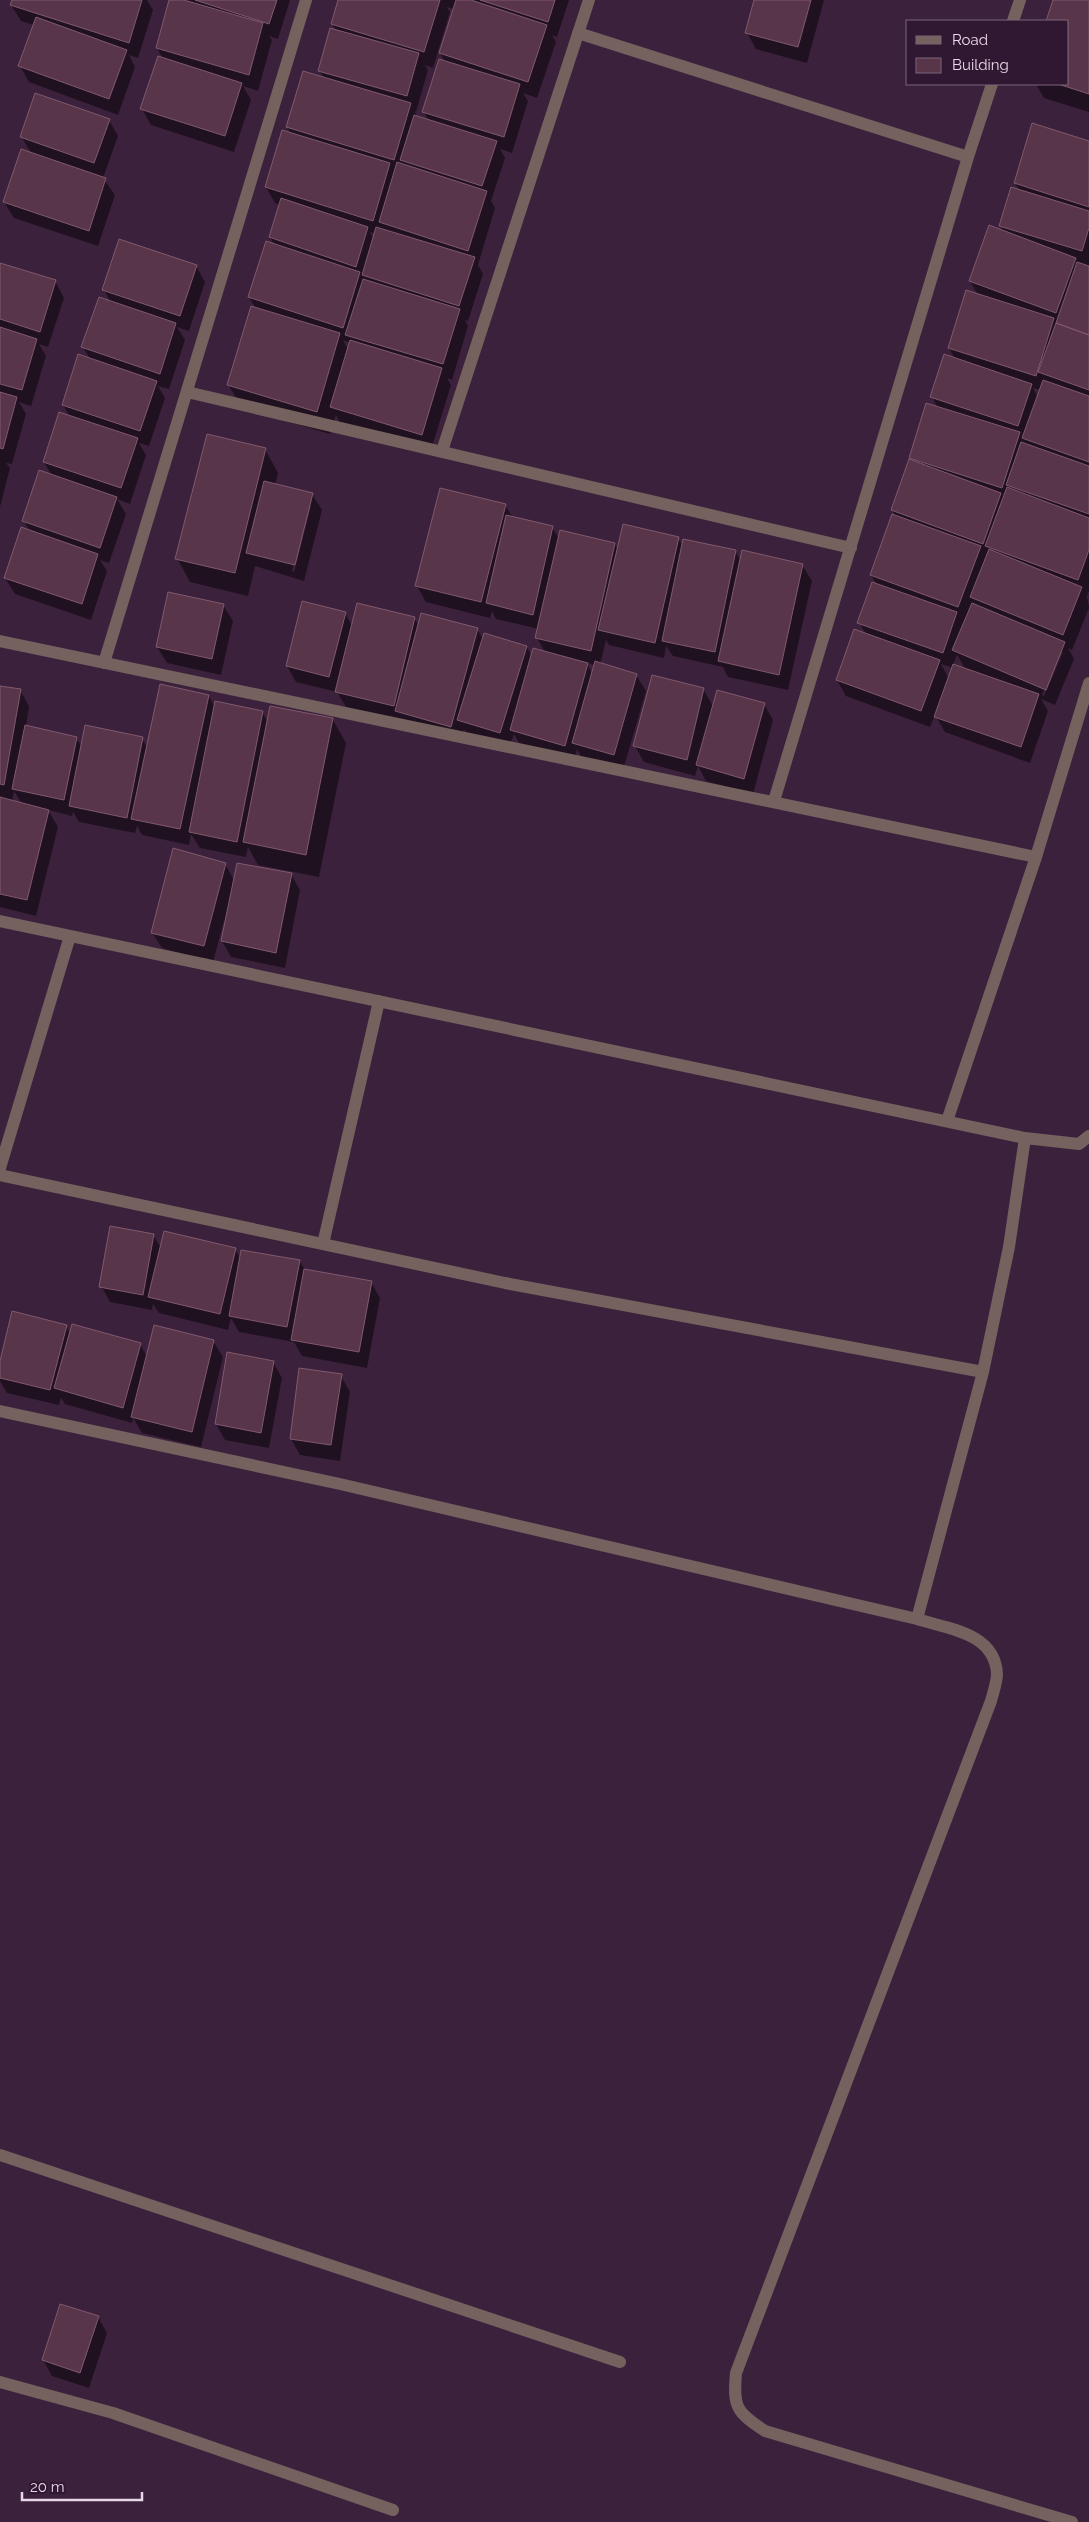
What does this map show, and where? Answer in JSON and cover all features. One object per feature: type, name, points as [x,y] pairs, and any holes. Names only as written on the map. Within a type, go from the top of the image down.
[{"type":"street","points":[[104,663],[306,0]]},
{"type":"street","points":[[442,451],[589,0]]},
{"type":"street","points":[[1013,20],[1020,0]]},
{"type":"street","points":[[578,33],[968,157]]},
{"type":"street","points":[[774,801],[968,157],[992,85]]},
{"type":"street","points":[[187,392],[851,548]]},
{"type":"street","points":[[0,641],[1036,857]]},
{"type":"street","points":[[947,1122],[1036,857],[1089,683]]},
{"type":"street","points":[[0,921],[1025,1138],[1079,1144],[1089,1136]]},
{"type":"street","points":[[0,1168],[70,936]]},
{"type":"street","points":[[323,1244],[379,1001]]},
{"type":"street","points":[[917,1619],[982,1372],[1009,1248],[1025,1138]]},
{"type":"street","points":[[0,1175],[505,1283],[982,1372]]},
{"type":"street","points":[[0,1411],[340,1484],[917,1619],[977,1637],[993,1654],[997,1676],[991,1701],[736,2373],[734,2398],[743,2417],[765,2431],[1072,2522]]},
{"type":"street","points":[[0,2155],[620,2362]]},
{"type":"street","points":[[0,2382],[113,2413],[392,2510]]},
{"type":"building","points":[[12,0],[142,0],[129,43],[10,5]]},
{"type":"building","points":[[169,0],[184,0],[263,23],[249,75],[156,48]]},
{"type":"building","points":[[195,0],[277,0],[269,24]]},
{"type":"building","points":[[338,0],[440,0],[424,52],[331,24]]},
{"type":"building","points":[[456,0],[471,0],[547,25],[528,82],[439,53]]},
{"type":"building","points":[[480,0],[555,0],[548,22]]},
{"type":"building","points":[[754,0],[811,0],[798,47],[745,33]]},
{"type":"building","points":[[1053,0],[1089,0],[1089,94],[1061,85],[1069,85],[1069,20],[1046,20]]},
{"type":"building","points":[[36,17],[127,50],[109,99],[18,66]]},
{"type":"building","points":[[330,28],[419,53],[407,96],[318,71]]},
{"type":"building","points":[[158,56],[242,83],[225,136],[140,109]]},
{"type":"building","points":[[439,59],[520,84],[504,137],[422,112]]},
{"type":"building","points":[[303,71],[411,103],[394,160],[286,127]]},
{"type":"building","points":[[35,93],[110,119],[94,163],[20,137]]},
{"type":"building","points":[[414,115],[497,141],[482,186],[400,160]]},
{"type":"building","points":[[1032,123],[1089,141],[1089,207],[1014,183]]},
{"type":"building","points":[[282,130],[390,163],[373,221],[265,187]]},
{"type":"building","points":[[21,149],[106,178],[89,231],[3,202]]},
{"type":"building","points":[[397,162],[487,191],[468,251],[379,222]]},
{"type":"building","points":[[1011,187],[1089,211],[1089,228],[1082,251],[999,226]]},
{"type":"building","points":[[281,198],[368,227],[356,267],[269,237]]},
{"type":"building","points":[[989,225],[1076,258],[1056,313],[969,281]]},
{"type":"building","points":[[376,227],[475,257],[459,306],[362,275]]},
{"type":"building","points":[[119,239],[197,265],[180,316],[102,290]]},
{"type":"building","points":[[266,241],[360,272],[343,328],[248,297]]},
{"type":"building","points":[[1077,262],[1089,266],[1089,335],[1056,323]]},
{"type":"building","points":[[0,263],[56,280],[40,332],[0,319]]},
{"type":"building","points":[[363,279],[460,309],[443,364],[345,335]]},
{"type":"building","points":[[966,290],[1054,318],[1036,376],[948,348]]},
{"type":"building","points":[[99,297],[176,323],[160,374],[81,347]]},
{"type":"building","points":[[251,306],[340,333],[317,412],[227,385]]},
{"type":"building","points":[[1056,323],[1089,335],[1089,390],[1038,372]]},
{"type":"building","points":[[0,327],[37,339],[22,390],[0,384]]},
{"type":"building","points":[[350,340],[442,368],[422,435],[330,407]]},
{"type":"building","points":[[78,354],[157,381],[140,431],[62,405]]},
{"type":"building","points":[[944,354],[1032,384],[1018,426],[930,397]]},
{"type":"building","points":[[1043,380],[1089,396],[1089,462],[1022,438]]},
{"type":"building","points":[[0,392],[17,397],[3,449],[0,448]]},
{"type":"building","points":[[926,403],[1020,432],[1002,488],[909,458]]},
{"type":"building","points":[[59,412],[138,438],[121,488],[43,462]]},
{"type":"building","points":[[207,434],[266,448],[235,573],[175,559]]},
{"type":"building","points":[[1021,442],[1089,466],[1089,514],[1006,485]]},
{"type":"building","points":[[909,459],[1001,493],[983,544],[891,510]]},
{"type":"building","points":[[39,470],[117,497],[100,548],[22,521]]},
{"type":"building","points":[[264,481],[313,493],[295,565],[246,553]]},
{"type":"building","points":[[1007,487],[1089,518],[1089,550],[1078,580],[985,546]]},
{"type":"building","points":[[440,488],[506,504],[481,602],[415,586]]},
{"type":"building","points":[[892,514],[981,546],[958,607],[870,575]]},
{"type":"building","points":[[506,515],[553,526],[533,615],[486,603]]},
{"type":"building","points":[[623,524],[679,537],[655,643],[598,630]]},
{"type":"building","points":[[21,527],[98,554],[82,604],[4,578]]},
{"type":"building","points":[[560,530],[615,543],[591,651],[535,638]]},
{"type":"building","points":[[683,539],[736,550],[715,652],[662,641]]},
{"type":"building","points":[[989,549],[1082,587],[1063,635],[970,597]]},
{"type":"building","points":[[742,550],[803,564],[779,675],[718,661]]},
{"type":"building","points":[[872,582],[957,612],[943,653],[857,623]]},
{"type":"building","points":[[168,592],[224,604],[212,659],[156,647]]},
{"type":"building","points":[[302,601],[346,612],[329,677],[286,666]]},
{"type":"building","points":[[357,603],[415,617],[394,706],[335,692]]},
{"type":"building","points":[[972,603],[1065,642],[1046,690],[952,650]]},
{"type":"building","points":[[421,613],[478,628],[451,727],[395,711]]},
{"type":"building","points":[[854,629],[940,660],[921,711],[836,680]]},
{"type":"building","points":[[484,633],[527,646],[500,733],[457,720]]},
{"type":"building","points":[[533,648],[588,663],[565,746],[510,730]]},
{"type":"building","points":[[595,661],[637,674],[614,755],[572,743]]},
{"type":"building","points":[[953,664],[1039,694],[1021,747],[934,717]]},
{"type":"building","points":[[652,675],[704,688],[687,760],[633,746]]},
{"type":"building","points":[[160,684],[209,695],[180,829],[131,819]]},
{"type":"building","points":[[0,686],[21,689],[4,785],[0,784]]},
{"type":"building","points":[[717,690],[765,703],[744,779],[696,765]]},
{"type":"building","points":[[215,701],[263,711],[237,842],[189,832]]},
{"type":"building","points":[[270,706],[333,718],[306,855],[243,842]]},
{"type":"building","points":[[25,725],[77,737],[64,800],[12,789]]},
{"type":"building","points":[[85,725],[143,737],[127,818],[69,806]]},
{"type":"building","points":[[0,797],[49,810],[27,900],[0,894]]},
{"type":"building","points":[[173,848],[226,863],[204,946],[151,933]]},
{"type":"building","points":[[237,863],[292,873],[276,953],[221,941]]},
{"type":"building","points":[[110,1226],[154,1234],[143,1295],[99,1287]]},
{"type":"building","points":[[164,1231],[236,1248],[220,1314],[148,1297]]},
{"type":"building","points":[[241,1250],[300,1260],[287,1327],[229,1316]]},
{"type":"building","points":[[304,1269],[372,1281],[359,1352],[291,1340]]},
{"type":"building","points":[[12,1311],[67,1325],[50,1390],[0,1378],[0,1361]]},
{"type":"building","points":[[72,1324],[141,1343],[123,1408],[54,1388]]},
{"type":"building","points":[[154,1325],[214,1340],[192,1432],[131,1417]]},
{"type":"building","points":[[227,1352],[274,1361],[261,1433],[215,1424]]},
{"type":"building","points":[[299,1368],[342,1374],[331,1445],[290,1439]]},
{"type":"building","points":[[60,2304],[99,2316],[80,2373],[42,2360]]}]
